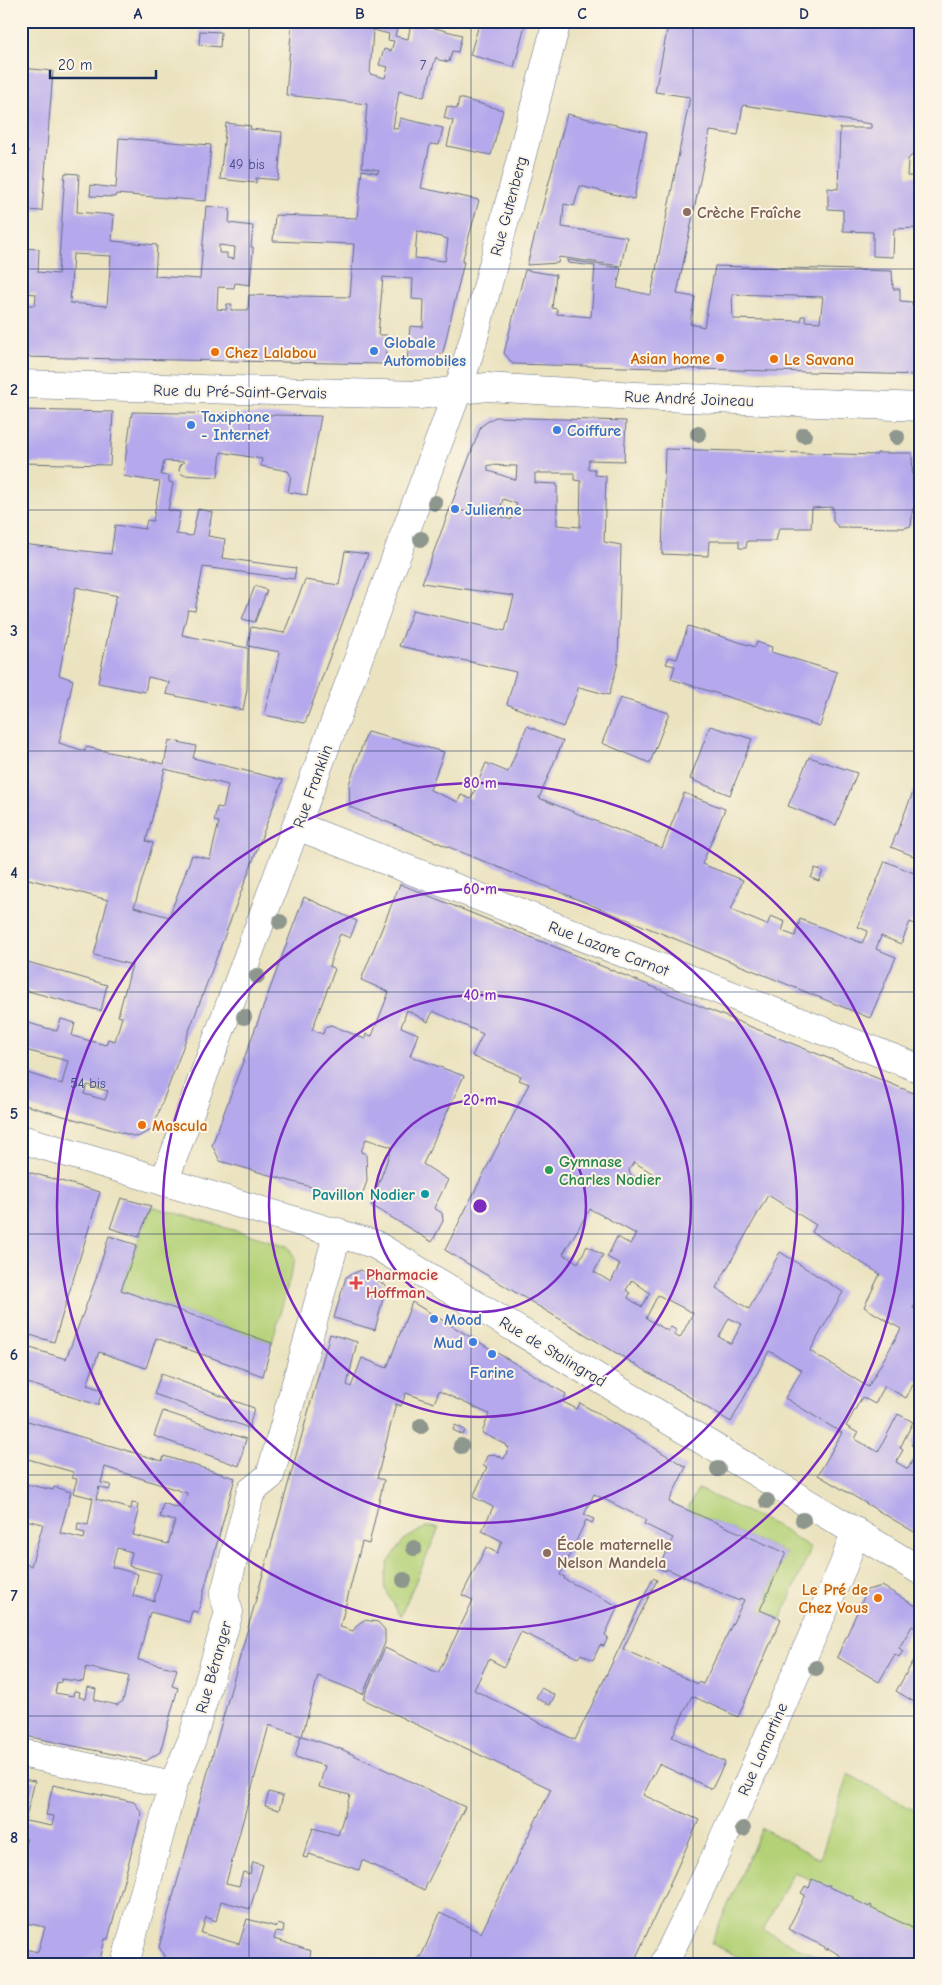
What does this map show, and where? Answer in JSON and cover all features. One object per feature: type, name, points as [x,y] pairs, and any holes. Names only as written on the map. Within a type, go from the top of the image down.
[{"type":"street","name":"Rue Gutenberg","points":[[458,390],[471,349],[558,21]]},
{"type":"street","name":"Rue du Pré-Saint-Gervais","points":[[21,384],[419,396],[458,390]]},
{"type":"street","name":"Rue André Joineau","points":[[458,390],[495,387],[636,396],[921,407]]},
{"type":"street","name":"Rue Franklin","points":[[164,1182],[458,390]]},
{"type":"street","name":"Rue Lazare Carnot","points":[[297,826],[921,1069]]},
{"type":"street","name":"Rue de Stalingrad","points":[[21,1139],[374,1244],[921,1571]]},
{"type":"street","name":"Rue Béranger","points":[[125,1964],[173,1785],[192,1740],[229,1612],[224,1596],[251,1491],[270,1476],[338,1232]]},
{"type":"street","name":"Rue Lamartine","points":[[664,1964],[714,1860],[844,1564],[855,1531]]},
{"type":"street","points":[[21,1753],[173,1785]]},
{"type":"green space","points":[[151,1206],[288,1246],[295,1259],[272,1343],[121,1290]]},
{"type":"green space","points":[[698,1489],[777,1526],[811,1548],[781,1619],[760,1610],[786,1553],[687,1510]]},
{"type":"green space","points":[[426,1527],[439,1528],[400,1617],[384,1586],[388,1563],[404,1540]]},
{"type":"green space","points":[[848,1774],[921,1814],[921,1933],[794,1872],[763,1930],[832,1964],[752,1964],[711,1943],[762,1828],[820,1859]]},
{"type":"building","points":[[292,21],[408,21],[406,26],[398,24],[395,36],[408,39],[411,22],[462,35],[458,52],[452,51],[449,62],[439,60],[436,57],[424,97],[399,91],[393,128],[398,129],[400,118],[443,128],[439,145],[430,144],[421,188],[479,200],[462,262],[464,262],[443,352],[426,365],[407,364],[410,326],[423,327],[424,300],[412,299],[413,279],[383,277],[378,335],[387,335],[385,364],[21,357],[21,248],[39,249],[38,272],[58,274],[65,173],[79,174],[77,212],[114,215],[112,241],[157,245],[155,276],[200,279],[206,206],[230,209],[229,223],[253,226],[250,285],[235,283],[234,288],[218,287],[217,309],[226,310],[227,304],[232,304],[231,310],[248,310],[249,295],[350,297],[354,244],[273,241],[275,215],[357,218],[362,170],[378,173],[379,170],[362,167],[367,104],[286,95]],"holes":[[[373,30],[389,34],[388,40],[394,41],[391,51],[384,49],[379,65],[388,67],[385,78],[370,74]],[[417,231],[448,239],[445,261],[415,258]],[[219,245],[235,247],[234,259],[227,258],[227,253],[219,253]],[[73,254],[111,256],[107,306],[70,303]],[[26,293],[36,294],[35,305],[25,305]]]},
{"type":"building","points":[[480,21],[526,21],[514,67],[470,55]]},
{"type":"building","points":[[669,21],[921,21],[921,147],[908,159],[907,176],[921,176],[921,199],[917,199],[916,228],[894,229],[893,257],[873,256],[873,232],[843,231],[843,210],[828,209],[828,188],[838,189],[840,128],[871,128],[871,124],[743,105],[738,135],[710,131],[677,294],[695,297],[690,324],[704,327],[715,266],[892,271],[893,289],[900,289],[900,301],[912,302],[912,306],[921,306],[921,375],[513,364],[504,353],[525,270],[556,275],[552,308],[557,309],[557,314],[591,317],[595,266],[568,263],[567,260],[621,268],[617,288],[651,295],[690,97],[655,92]],"holes":[[[732,294],[823,297],[820,322],[805,321],[805,316],[801,316],[801,321],[733,319]]]},
{"type":"building","points":[[200,31],[221,32],[220,47],[199,45]]},
{"type":"building","points":[[21,68],[53,71],[42,211],[24,210],[28,151],[21,151]]},
{"type":"building","points":[[459,98],[503,110],[491,155],[447,146],[453,121],[444,118],[447,106],[457,109]]},
{"type":"building","points":[[567,114],[647,132],[634,199],[580,186],[574,206],[564,204],[562,227],[627,237],[621,266],[559,257],[558,263],[527,265]]},
{"type":"building","points":[[226,123],[251,126],[250,129],[282,132],[278,180],[256,178],[256,183],[220,179]]},
{"type":"building","points":[[119,138],[211,145],[206,201],[116,194],[115,197],[90,196],[91,185],[116,188]]},
{"type":"building","points":[[21,410],[113,412],[110,465],[21,463]]},
{"type":"building","points":[[132,412],[321,416],[307,495],[288,492],[291,476],[288,471],[261,466],[262,459],[221,452],[218,477],[183,475],[179,471],[180,466],[184,462],[164,461],[161,475],[169,476],[169,482],[173,483],[168,510],[180,512],[176,534],[192,536],[198,509],[212,512],[208,536],[225,539],[222,558],[296,568],[294,579],[203,567],[195,611],[188,610],[182,635],[248,648],[247,689],[243,710],[166,694],[169,682],[148,677],[145,692],[98,683],[116,597],[118,596],[76,587],[59,675],[73,680],[59,743],[85,751],[86,747],[164,764],[169,740],[196,746],[193,758],[283,780],[152,1130],[137,1137],[21,1104],[21,1071],[62,1084],[68,1061],[21,1049],[21,1021],[57,1031],[61,1019],[75,1023],[72,1036],[106,1045],[108,1039],[115,1041],[122,1017],[118,1016],[132,965],[94,955],[108,900],[21,877],[21,544],[111,554],[115,525],[145,529],[147,520],[153,521],[160,482],[123,476]],"holes":[[[165,769],[228,785],[223,808],[217,807],[214,821],[219,822],[210,859],[192,855],[169,917],[134,907],[153,843],[146,841]],[[87,1085],[108,1091],[105,1100],[84,1094]]]},
{"type":"building","points":[[495,417],[626,421],[624,461],[589,460],[588,469],[595,469],[595,475],[606,476],[604,542],[621,545],[618,663],[609,695],[579,687],[563,727],[507,704],[516,672],[399,646],[413,610],[505,631],[514,596],[422,583],[481,426]],"holes":[[[488,465],[517,466],[516,480],[488,471]],[[535,473],[574,473],[574,480],[581,481],[580,527],[557,525],[557,484],[535,483]],[[503,499],[517,504],[511,520],[499,515],[501,512],[505,514],[507,508],[501,506]]]},
{"type":"building","points":[[665,449],[877,455],[877,453],[912,453],[913,496],[919,496],[920,508],[913,508],[911,526],[904,528],[838,527],[833,521],[833,507],[812,508],[811,528],[779,528],[776,541],[747,541],[746,548],[739,548],[739,541],[709,541],[708,556],[662,554]]},
{"type":"building","points":[[345,551],[368,554],[305,723],[264,715],[280,652],[248,646],[251,627],[284,633],[305,580],[339,585]]},
{"type":"building","points":[[255,586],[267,590],[255,622],[242,619]]},
{"type":"building","points":[[688,626],[755,647],[757,642],[772,647],[771,652],[837,672],[820,726],[671,679],[675,666],[666,664],[669,657],[677,659]]},
{"type":"building","points":[[620,698],[669,713],[650,763],[602,743]]},
{"type":"building","points":[[527,726],[563,741],[539,798],[662,848],[684,793],[725,809],[702,864],[743,880],[731,910],[767,925],[771,916],[785,922],[782,931],[795,936],[800,919],[862,943],[868,931],[858,927],[885,861],[921,876],[921,896],[918,903],[921,904],[921,910],[915,924],[910,922],[901,944],[881,936],[876,949],[896,957],[870,1018],[350,807],[349,784],[367,732],[444,752],[430,790],[458,802],[461,795],[471,799],[486,763],[508,772]]},
{"type":"building","points":[[710,726],[752,739],[730,795],[690,779]]},
{"type":"building","points":[[809,757],[857,773],[836,825],[788,806]]},
{"type":"building","points":[[914,790],[921,792],[921,859],[891,847]]},
{"type":"building","points":[[815,868],[823,871],[819,881],[811,878]]},
{"type":"building","points":[[400,884],[921,1096],[921,1294],[913,1308],[921,1313],[921,1382],[916,1379],[906,1398],[885,1386],[875,1404],[862,1397],[846,1426],[858,1433],[855,1439],[878,1452],[898,1414],[913,1422],[900,1448],[903,1450],[896,1462],[908,1469],[918,1449],[911,1445],[921,1425],[921,1461],[913,1476],[921,1480],[921,1536],[818,1475],[842,1433],[785,1398],[802,1370],[769,1351],[731,1422],[445,1250],[529,1084],[519,1080],[521,1076],[472,1056],[483,1034],[433,1011],[428,1022],[407,1010],[401,1027],[418,1034],[410,1056],[464,1076],[423,1164],[448,1180],[434,1208],[442,1213],[443,1221],[432,1242],[371,1205],[392,1147],[366,1139],[361,1152],[366,1154],[367,1181],[360,1201],[220,1161],[212,1145],[304,897],[357,921],[350,938],[340,934],[329,966],[335,969],[312,1030],[323,1034],[325,1027],[331,1025],[365,1039],[366,1034],[372,1036],[389,992],[361,980]],"holes":[[[634,1162],[652,1173],[647,1181],[642,1182],[630,1174],[629,1170]],[[768,1195],[816,1225],[812,1232],[880,1274],[864,1307],[901,1329],[868,1387],[810,1351],[843,1292],[780,1252],[749,1309],[716,1288]],[[590,1209],[636,1234],[630,1244],[617,1237],[607,1257],[620,1264],[611,1282],[594,1272],[603,1255],[587,1246],[578,1263],[563,1254]],[[632,1280],[650,1293],[642,1307],[628,1298],[630,1293],[626,1290]],[[658,1295],[693,1313],[680,1338],[674,1335],[676,1330],[671,1327],[668,1331],[646,1318]],[[729,1318],[742,1324],[731,1344],[719,1337]]]},
{"type":"building","points":[[21,960],[107,985],[101,1011],[21,989]]},
{"type":"building","points":[[21,1170],[100,1192],[54,1342],[30,1335],[27,1347],[66,1359],[96,1279],[109,1236],[137,1245],[121,1290],[272,1343],[263,1376],[156,1338],[146,1368],[99,1352],[87,1385],[103,1390],[98,1405],[21,1381],[27,1358],[21,1356]]},
{"type":"building","points":[[121,1198],[151,1206],[139,1237],[110,1228]]},
{"type":"building","points":[[361,1270],[386,1286],[375,1330],[334,1318],[346,1277]]},
{"type":"building","points":[[412,1302],[566,1394],[563,1402],[577,1409],[580,1403],[686,1467],[669,1502],[786,1553],[760,1610],[781,1619],[738,1717],[692,1696],[672,1737],[725,1762],[712,1789],[659,1764],[643,1795],[699,1820],[633,1964],[415,1964],[419,1956],[421,1957],[440,1913],[481,1933],[551,1789],[363,1699],[385,1648],[438,1673],[473,1600],[462,1595],[486,1547],[497,1553],[502,1541],[482,1531],[493,1507],[473,1497],[487,1467],[483,1466],[487,1456],[494,1454],[504,1459],[509,1447],[482,1433],[489,1414],[439,1391],[434,1403],[406,1393],[401,1406],[396,1404],[377,1478],[384,1480],[369,1544],[362,1542],[340,1627],[353,1631],[364,1620],[378,1622],[385,1630],[385,1643],[363,1694],[318,1676],[302,1736],[341,1749],[465,1807],[424,1890],[362,1860],[359,1870],[309,1854],[307,1858],[303,1857],[313,1828],[338,1835],[350,1795],[319,1787],[325,1766],[295,1757],[301,1736],[269,1725],[226,1883],[239,1886],[243,1872],[250,1874],[253,1862],[263,1865],[250,1909],[221,1901],[216,1921],[206,1917],[201,1933],[239,1944],[247,1919],[277,1927],[278,1924],[284,1926],[283,1932],[276,1931],[274,1939],[311,1951],[309,1962],[315,1964],[174,1964],[167,1962],[159,1947],[330,1334],[357,1342],[347,1385],[351,1387],[362,1358],[387,1368]],"holes":[[[594,1494],[646,1520],[644,1524],[673,1538],[658,1568],[666,1571],[667,1569],[739,1601],[740,1598],[744,1600],[703,1684],[698,1682],[698,1684],[623,1649],[657,1580],[653,1578],[575,1740],[474,1690],[489,1659],[504,1667],[521,1632],[578,1658],[581,1654],[593,1660],[600,1645],[604,1646],[608,1637],[605,1635],[618,1606],[564,1579],[565,1577],[560,1575],[586,1520],[592,1523],[594,1519],[584,1515]]]},
{"type":"building","points":[[161,1374],[254,1408],[249,1428],[154,1394]]},
{"type":"building","points":[[163,1411],[246,1439],[239,1466],[154,1436]]},
{"type":"building","points":[[21,1419],[162,1461],[164,1456],[235,1478],[198,1612],[192,1611],[189,1622],[150,1612],[138,1660],[177,1669],[172,1686],[178,1688],[160,1752],[146,1761],[21,1735],[21,1705],[25,1687],[21,1686],[21,1563],[31,1566],[43,1524],[21,1519],[21,1483],[53,1490],[54,1487],[71,1492],[60,1533],[84,1539],[85,1533],[77,1531],[78,1523],[88,1525],[93,1498],[73,1493],[77,1479],[72,1478],[73,1472],[21,1457]],"holes":[[[105,1467],[187,1493],[184,1504],[178,1508],[163,1503],[160,1517],[175,1521],[168,1544],[133,1535],[139,1511],[137,1510],[138,1504],[132,1503],[131,1509],[96,1499],[99,1487],[109,1490],[111,1485],[101,1483]],[[117,1548],[132,1552],[129,1566],[161,1574],[154,1601],[133,1596],[138,1574],[112,1567]],[[86,1667],[129,1676],[123,1701],[117,1705],[94,1700],[96,1689],[88,1687],[86,1699],[79,1697],[80,1692],[74,1691],[73,1696],[55,1693],[57,1683],[61,1682],[62,1679],[83,1682]]]},
{"type":"building","points":[[455,1425],[465,1430],[463,1435],[453,1430]]},
{"type":"building","points":[[882,1586],[921,1609],[921,1631],[912,1626],[899,1648],[903,1651],[899,1657],[895,1654],[879,1682],[837,1657],[867,1590]]},
{"type":"building","points":[[921,1648],[921,1706],[896,1691]]},
{"type":"building","points":[[541,1688],[555,1695],[550,1705],[536,1698]]},
{"type":"building","points":[[22,1779],[35,1781],[25,1821],[52,1826],[54,1816],[46,1815],[53,1785],[134,1802],[142,1813],[108,1939],[105,1939],[99,1964],[21,1964],[25,1949],[38,1952],[45,1927],[21,1922],[21,1857],[27,1839],[21,1838]]},
{"type":"building","points":[[269,1792],[283,1796],[279,1810],[265,1806]]},
{"type":"building","points":[[812,1879],[827,1886],[830,1885],[829,1887],[853,1897],[853,1899],[869,1907],[870,1905],[872,1906],[871,1908],[921,1932],[921,1964],[860,1964],[844,1958],[828,1948],[827,1950],[825,1947],[788,1929],[805,1895],[801,1893],[805,1886],[809,1888]]},
{"type":"place","name":"Crèche Fraîche","points":[[687,212]]},
{"type":"place","name":"Globale Automobiles","points":[[374,351]]},
{"type":"place","name":"Chez Lalabou","points":[[215,352]]},
{"type":"place","name":"Asian home","points":[[720,358]]},
{"type":"place","name":"Le Savana","points":[[774,359]]},
{"type":"place","name":"Taxiphone - Internet","points":[[191,425]]},
{"type":"place","name":"Coiffure","points":[[557,430]]},
{"type":"place","name":"Julienne","points":[[455,509]]},
{"type":"place","name":"Mascula","points":[[142,1125]]},
{"type":"place","name":"Gymnase Charles Nodier","points":[[549,1170]]},
{"type":"place","name":"Pavillon Nodier","points":[[425,1194]]},
{"type":"place","name":"Pharmacie Hoffman","points":[[356,1283]]},
{"type":"place","name":"Mood","points":[[434,1319]]},
{"type":"place","name":"Mud","points":[[473,1342]]},
{"type":"place","name":"Farine","points":[[492,1354]]},
{"type":"place","name":"École maternelle Nelson Mandela","points":[[547,1553]]},
{"type":"place","name":"Le Pré de Chez Vous","points":[[878,1598]]}]
